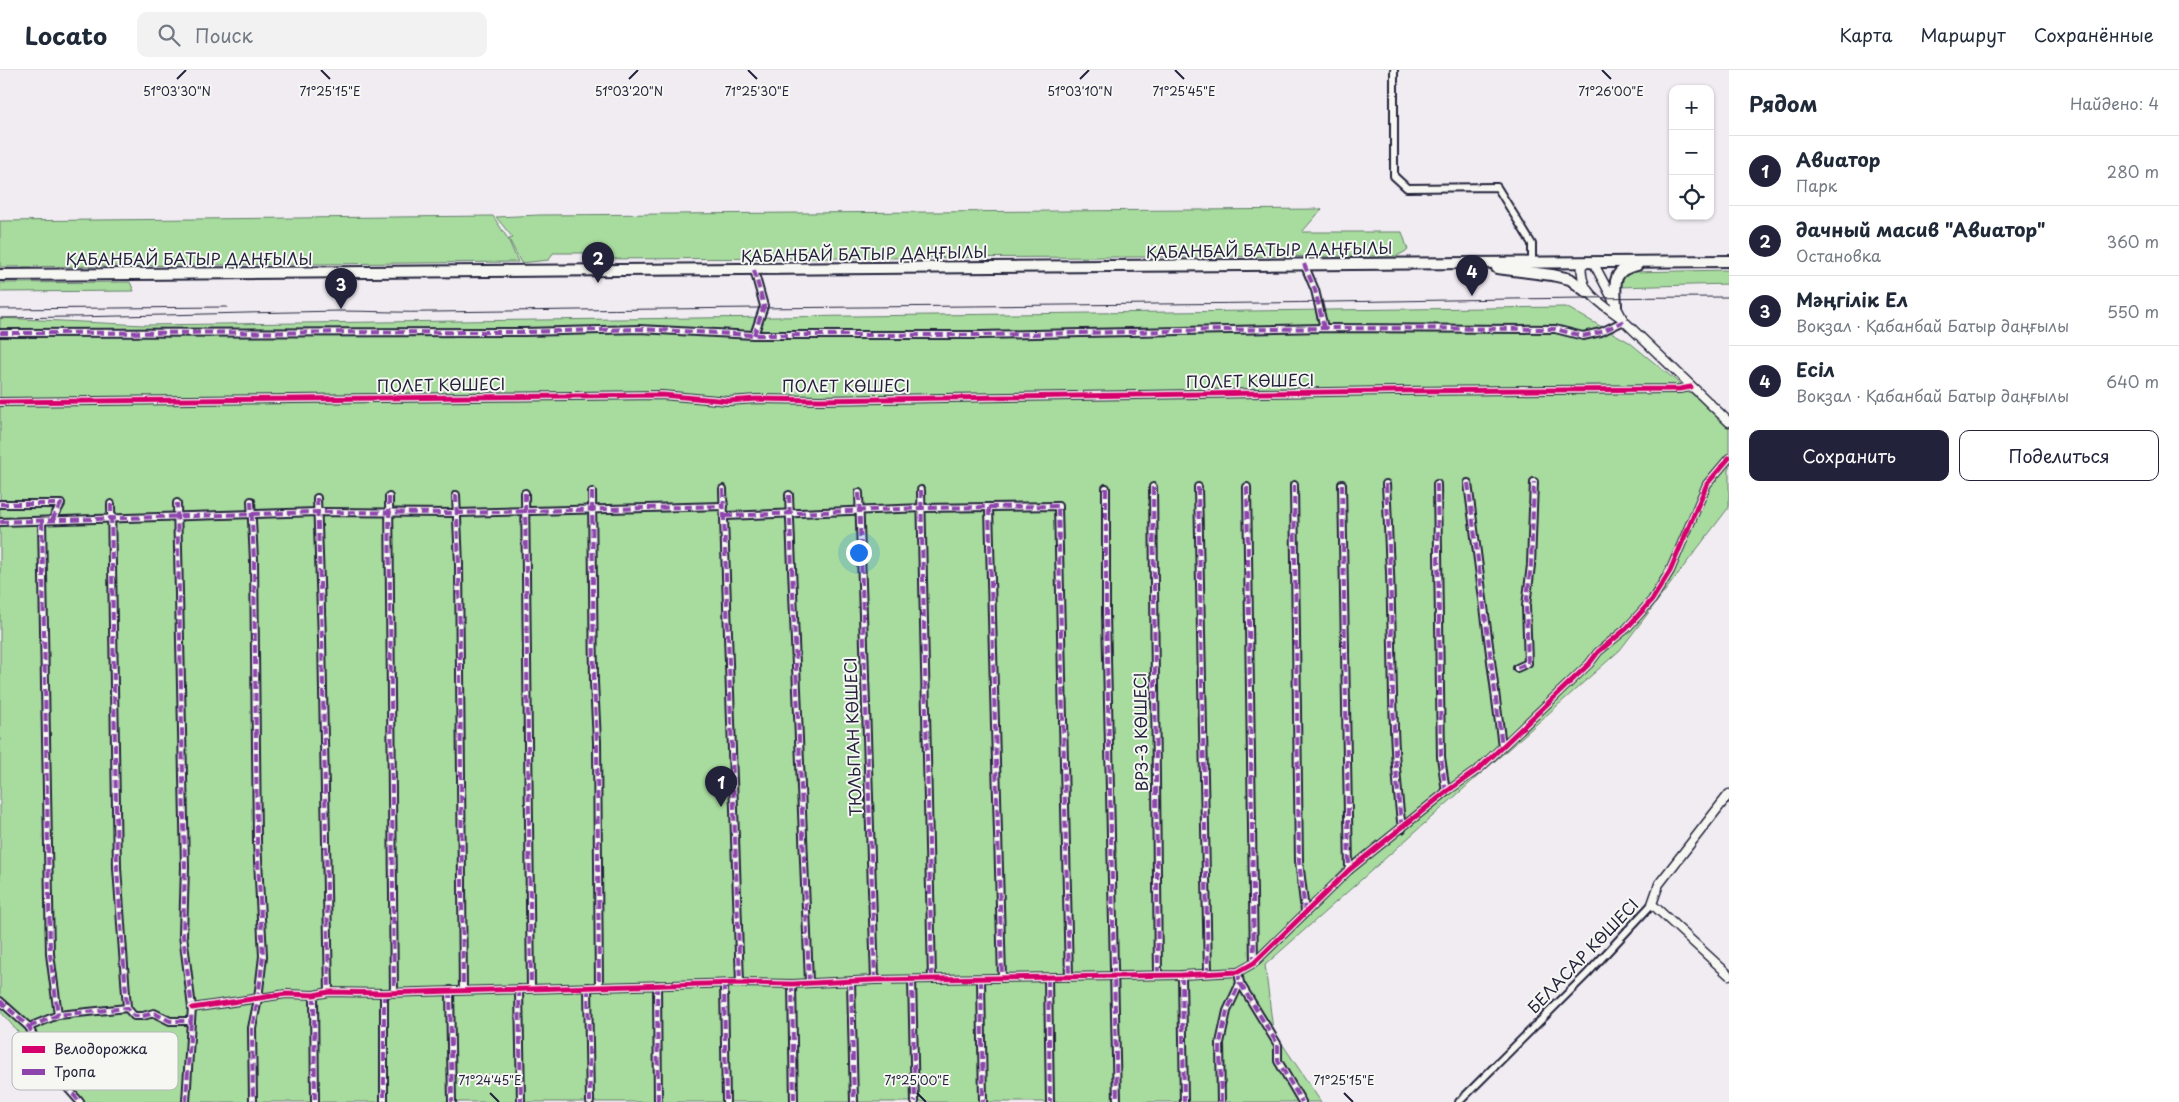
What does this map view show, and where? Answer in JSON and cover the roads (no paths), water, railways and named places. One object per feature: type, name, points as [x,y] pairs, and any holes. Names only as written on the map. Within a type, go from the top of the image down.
[{"type":"main road","name":"ҚАБАНБАЙ БАТЫР ДАҢҒЫЛЫ","points":[[0,275],[754,270],[1729,260]]},
{"type":"main road","points":[[1616,306],[1615,283],[1618,274],[1629,266],[1652,262]]},
{"type":"main road","points":[[1446,263],[1552,274],[1570,279],[1587,292]]},
{"type":"street","points":[[1394,70],[1394,176],[1407,188],[1497,187],[1532,244],[1532,262]]},
{"type":"street","points":[[1582,262],[1582,282],[1587,292],[1624,321],[1729,422]]},
{"type":"street","points":[[1593,262],[1624,321]]},
{"type":"street","points":[[1304,264],[1315,290],[1324,328]]},
{"type":"street","points":[[754,270],[764,306],[754,334]]},
{"type":"street","points":[[0,334],[524,332],[639,329],[754,334],[981,335],[1324,328],[1555,329],[1583,336],[1601,332],[1624,321]]},
{"type":"street","name":"ПОЛЕТ КӨШЕСІ","points":[[0,402],[662,396],[728,401],[757,399],[820,400],[1403,391],[1680,389],[1691,387]]},
{"type":"street","points":[[192,1008],[286,994],[314,995],[329,992],[384,993],[724,984],[740,982],[792,984],[875,980],[1158,976],[1238,972],[1254,963],[1349,870],[1446,792],[1480,768],[1589,664],[1598,652],[1626,629],[1652,600],[1670,571],[1707,484],[1729,458]]},
{"type":"street","points":[[1517,668],[1528,663],[1526,606],[1531,565],[1534,482]]},
{"type":"street","points":[[1468,483],[1502,746]]},
{"type":"street","points":[[1342,484],[1349,870]]},
{"type":"street","points":[[1386,484],[1394,752],[1402,829]]},
{"type":"street","points":[[1437,484],[1441,757],[1446,792]]},
{"type":"street","points":[[1294,485],[1298,851],[1305,912]]},
{"type":"street","name":"ВРЗ-3 КӨШЕСІ","points":[[1153,487],[1158,976]]},
{"type":"street","points":[[1198,487],[1208,973]]},
{"type":"street","points":[[1247,487],[1254,963]]},
{"type":"street","points":[[1106,488],[1106,613],[1117,1102]]},
{"type":"street","points":[[723,490],[740,982]]},
{"type":"street","points":[[922,490],[932,980]]},
{"type":"street","points":[[592,492],[599,986]]},
{"type":"street","points":[[525,493],[531,988]]},
{"type":"street","name":"ТЮЛЬПАН КӨШЕСІ","points":[[859,494],[875,980]]},
{"type":"street","points":[[456,495],[463,990]]},
{"type":"street","points":[[789,496],[808,982]]},
{"type":"street","points":[[389,497],[394,992]]},
{"type":"street","points":[[317,498],[329,992]]},
{"type":"street","points":[[251,501],[254,560],[257,841],[263,956],[258,999],[252,1028],[253,1102]]},
{"type":"street","points":[[176,502],[185,867],[183,935],[192,1008],[186,1102]]},
{"type":"street","points":[[0,504],[62,504],[52,520]]},
{"type":"street","points":[[111,504],[117,858],[127,1008],[134,1016],[154,1013],[170,1022],[191,1021]]},
{"type":"street","points":[[0,522],[177,518],[318,512],[457,513],[724,506]]},
{"type":"street","points":[[725,516],[790,515],[923,508],[1058,506],[1069,977]]},
{"type":"street","points":[[989,508],[1002,978]]},
{"type":"street","points":[[42,521],[50,954],[58,1015]]},
{"type":"street","name":"БЕЛАСАР КӨШЕСІ","points":[[1459,1102],[1587,974],[1652,904],[1659,884],[1729,794]]},
{"type":"street","points":[[1652,904],[1729,975]]},
{"type":"street","points":[[1238,972],[1240,983],[1278,1045],[1278,1061],[1302,1102]]},
{"type":"street","points":[[1182,975],[1184,1102]]},
{"type":"street","points":[[1048,978],[1050,1102]]},
{"type":"street","points":[[981,979],[983,1102]]},
{"type":"street","points":[[912,980],[915,1102]]},
{"type":"street","points":[[851,981],[854,1102]]},
{"type":"street","points":[[1221,1102],[1220,1043],[1227,1011],[1240,983]]},
{"type":"street","points":[[724,984],[726,1102]]},
{"type":"street","points":[[792,984],[794,1102]]},
{"type":"street","points":[[657,985],[658,1102]]},
{"type":"street","points":[[588,987],[590,1102]]},
{"type":"street","points":[[519,989],[521,1102]]},
{"type":"street","points":[[450,990],[452,1102]]},
{"type":"street","points":[[384,993],[384,1102]]},
{"type":"street","points":[[314,995],[315,1102]]},
{"type":"street","points":[[0,1002],[29,1027],[31,1032]]},
{"type":"street","points":[[29,1027],[58,1015],[127,1008]]},
{"type":"street","points":[[69,1090],[80,1102]]},
{"type":"street","points":[[1296,1094],[1296,1102]]},
{"type":"tram line","points":[[0,318],[339,311],[422,312],[1729,297]]},
{"type":"tram line","points":[[0,309],[227,307]]},
{"type":"place","name":"дачный масив \"Авиатор\"","points":[[598,283]]},
{"type":"place","name":"Есіл","points":[[1472,296]]},
{"type":"place","name":"Мәңгілік Ел","points":[[341,309]]},
{"type":"place","name":"Авиатор","points":[[721,807]]}]
